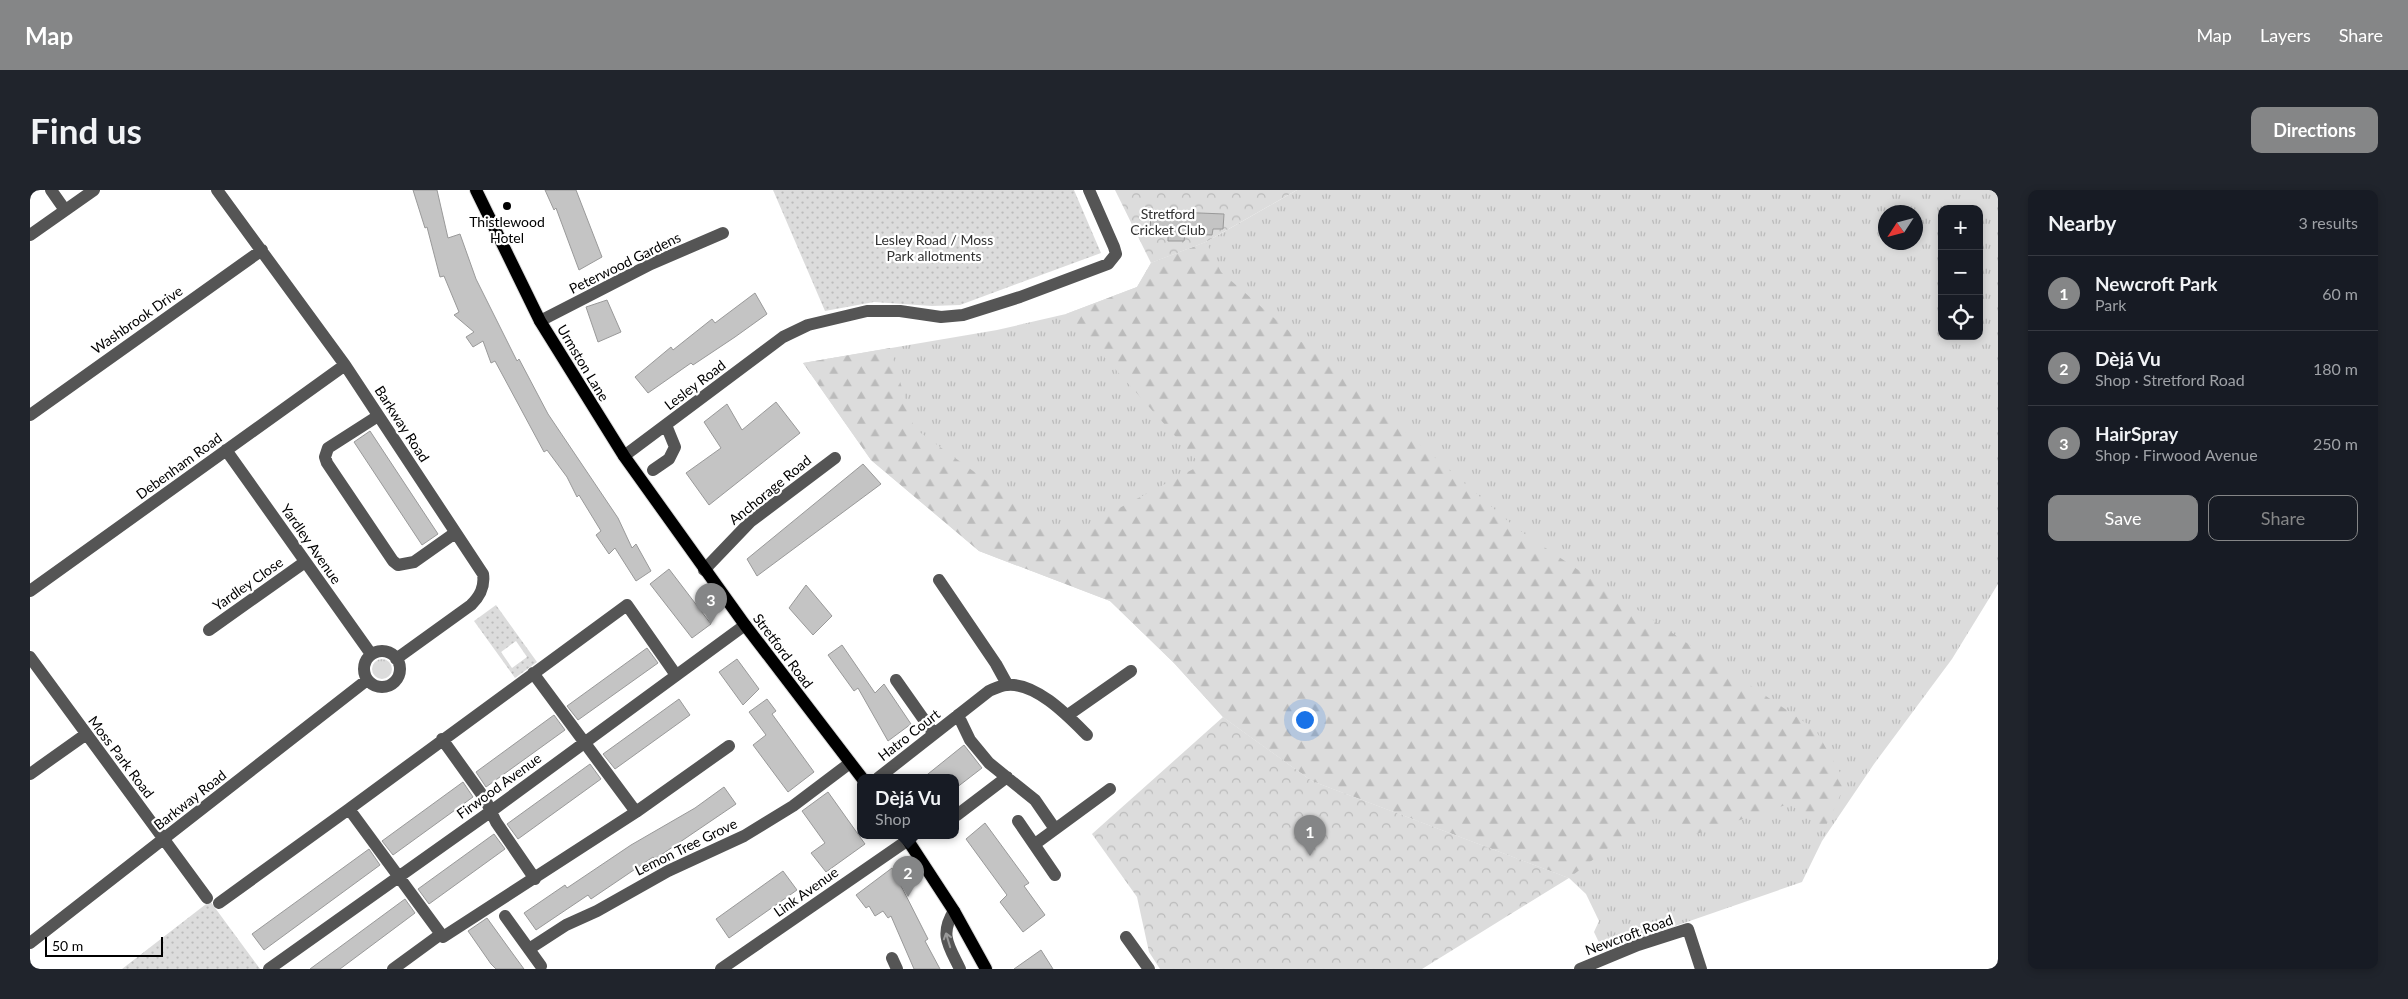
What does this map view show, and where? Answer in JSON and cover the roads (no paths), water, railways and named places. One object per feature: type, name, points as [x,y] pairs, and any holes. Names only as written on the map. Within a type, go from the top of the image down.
[{"type":"main road","name":"Urmston Lane","points":[[476,190],[540,320],[624,456],[684,540]]},
{"type":"main road","name":"Stretford Road","points":[[684,540],[744,625],[859,774]]},
{"type":"main road","points":[[907,839],[954,911],[986,969]]},
{"type":"street","points":[[51,190],[65,210]]},
{"type":"street","points":[[30,235],[94,190]]},
{"type":"street","name":"Barkway Road","points":[[216,190],[345,365],[483,574],[481,594],[471,605],[396,659]]},
{"type":"street","name":"Lesley Road","points":[[624,456],[783,338],[808,325],[867,311],[900,311],[941,317],[963,315],[1012,300],[1108,264],[1116,254],[1089,190]]},
{"type":"street","name":"Peterwood Gardens","points":[[540,320],[651,264],[723,233]]},
{"type":"street","name":"Washbrook Drive","points":[[30,415],[262,250]]},
{"type":"street","name":"Debenham Road","points":[[30,591],[345,365]]},
{"type":"street","points":[[378,416],[328,448],[325,457],[327,463],[392,561],[398,565],[414,562],[455,533]]},
{"type":"street","points":[[653,470],[669,459],[675,448],[666,425]]},
{"type":"street","name":"Yardley Avenue","points":[[226,450],[371,654]]},
{"type":"street","name":"Anchorage Road","points":[[704,570],[750,522],[835,458]]},
{"type":"street","name":"Yardley Close","points":[[209,630],[305,562]]},
{"type":"street","points":[[939,580],[1008,684],[1025,688],[1041,695],[1068,715],[1087,735]]},
{"type":"street","points":[[676,675],[627,605],[348,809],[400,876],[443,937],[636,812],[729,746]]},
{"type":"street","name":"Firwood Avenue","points":[[273,968],[490,812],[744,625]]},
{"type":"street","points":[[382,651],[388,652],[396,659],[399,671],[394,681],[389,685],[378,686],[368,680],[364,669],[365,663],[371,654],[382,651]]},
{"type":"street","name":"Moss Park Road","points":[[30,657],[85,735],[213,900],[348,809]]},
{"type":"street","points":[[1068,715],[1131,671]]},
{"type":"street","points":[[533,673],[636,812]]},
{"type":"street","name":"Barkway Road","points":[[30,944],[368,680]]},
{"type":"street","points":[[896,680],[934,734]]},
{"type":"street","name":"Hatro Court","points":[[883,774],[989,691],[1008,684]]},
{"type":"street","name":"Hatro Court","points":[[958,715],[976,748],[989,763],[1036,800],[1055,830]]},
{"type":"street","points":[[30,774],[85,735]]},
{"type":"street","points":[[442,740],[485,799],[490,812],[535,879]]},
{"type":"street","name":"Lemon Tree Grove","points":[[529,949],[566,925],[597,911],[668,871],[744,836],[793,806],[850,763]]},
{"type":"street","points":[[959,813],[1007,777]]},
{"type":"street","points":[[1035,844],[1110,789]]},
{"type":"street","points":[[1018,821],[1055,875]]},
{"type":"street","name":"Link Avenue","points":[[722,969],[905,839]]},
{"type":"street","points":[[954,911],[946,923],[945,932],[947,941],[960,969]]},
{"type":"street","points":[[505,916],[541,966]]},
{"type":"street","name":"Newcroft Road","points":[[1580,969],[1638,945],[1688,929],[1700,969]]},
{"type":"street","points":[[393,969],[441,934]]},
{"type":"street","points":[[1126,937],[1148,969]]},
{"type":"place","name":"Thistlewood Hotel","points":[[507,206]]},
{"type":"place","name":"HairSpray","points":[[711,624]]},
{"type":"place","name":"Newcroft Park","points":[[1310,856]]},
{"type":"place","name":"Dèjá Vu","points":[[908,897]]},
{"type":"park label","name":"Stretford Cricket Club","points":[[1168,222]]},
{"type":"park label","name":"Lesley Road / Moss Park allotments","points":[[934,248]]}]
